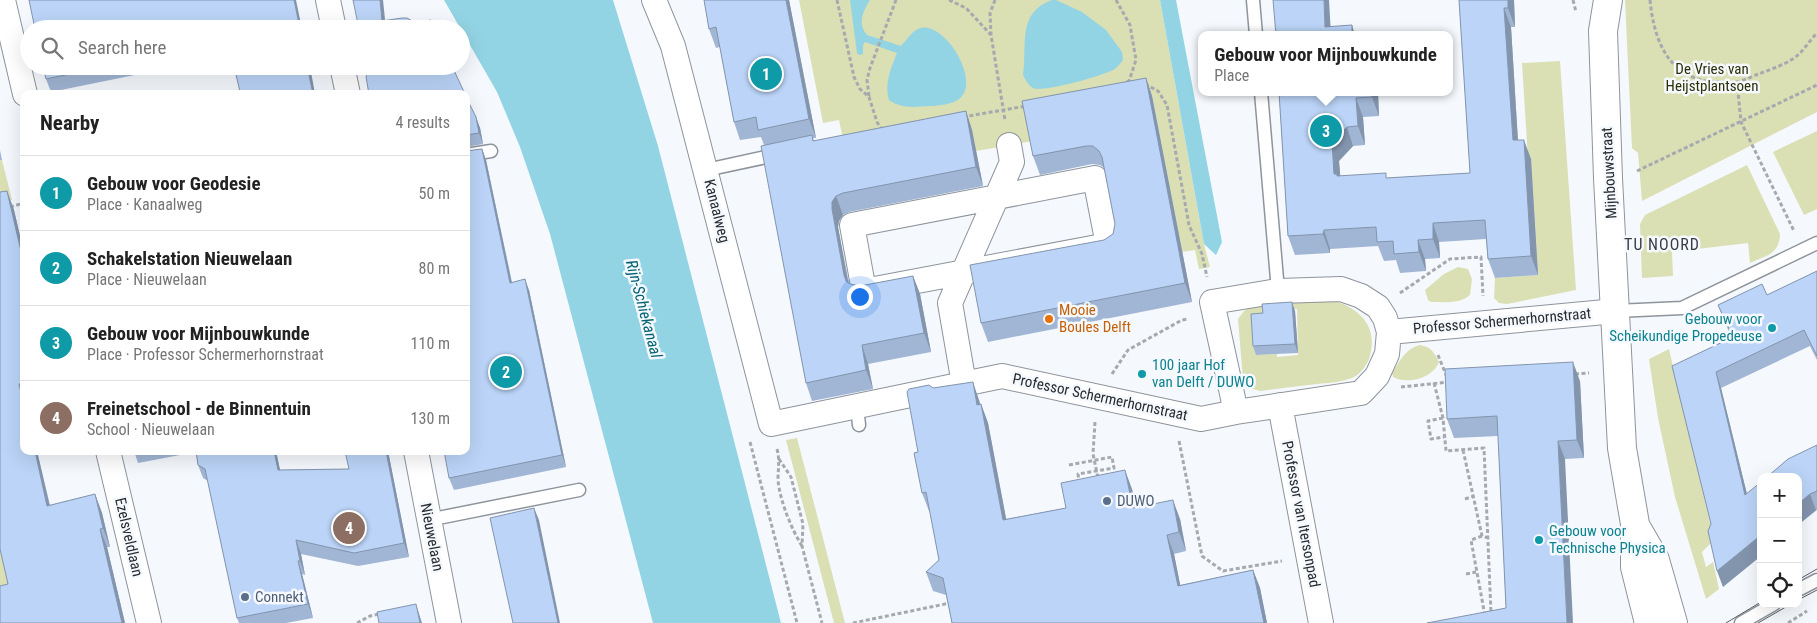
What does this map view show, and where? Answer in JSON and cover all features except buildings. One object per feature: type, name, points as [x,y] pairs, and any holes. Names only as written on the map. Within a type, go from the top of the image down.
[{"type":"main road","name":"Mijnbouwstraat","points":[[1591,0],[1603,31]]},
{"type":"main road","name":"Mijnbouwstraat","points":[[1608,0],[1603,31],[1608,178],[1622,448],[1634,524],[1634,567],[1649,623]]},
{"type":"main road","name":"Mijnbouwstraat","points":[[1634,524],[1654,560],[1674,623]]},
{"type":"street","points":[[3,0],[20,73]]},
{"type":"street","points":[[328,0],[332,20]]},
{"type":"street","name":"Kanaalweg","points":[[654,0],[673,46],[771,424]]},
{"type":"street","points":[[21,75],[24,90]]},
{"type":"street","points":[[344,75],[347,90]]},
{"type":"street","points":[[964,384],[950,303],[1012,162],[1007,134]]},
{"type":"street","points":[[1095,178],[1108,245],[864,291],[852,225],[996,197],[1095,178]]},
{"type":"street","points":[[1236,412],[1212,302],[1278,291],[1341,288],[1361,296],[1378,307],[1385,318],[1389,332],[1387,354],[1378,376],[1361,393]]},
{"type":"street","name":"Professor Schermerhornstraat","points":[[1389,332],[1616,310]]},
{"type":"street","name":"Professor Schermerhornstraat","points":[[771,424],[858,416],[964,384],[1002,376],[1201,419],[1361,393]]},
{"type":"street","name":"Professor van Itersonpad","points":[[1280,405],[1321,623]]},
{"type":"street","name":"Ezelsveldlaan","points":[[109,455],[149,623]]},
{"type":"street","name":"Nieuwelaan","points":[[417,455],[449,623]]},
{"type":"lane","points":[[1253,0],[1256,31]]},
{"type":"lane","points":[[1261,96],[1278,291]]},
{"type":"lane","points":[[470,154],[491,151]]},
{"type":"lane","points":[[706,170],[792,151]]},
{"type":"lane","points":[[1616,310],[1682,308],[1817,243]]},
{"type":"lane","points":[[428,520],[580,490]]},
{"type":"lane","points":[[1802,588],[1817,580]]},
{"type":"lane","points":[[1741,623],[1767,608]]},
{"type":"path","points":[[837,0],[854,77],[860,89],[869,97]]},
{"type":"path","points":[[883,131],[877,122],[869,97],[867,80],[876,50],[896,0]]},
{"type":"path","points":[[894,5],[901,0]]},
{"type":"path","points":[[949,0],[966,8],[991,35]]},
{"type":"path","points":[[995,0],[990,13],[991,35],[1007,134]]},
{"type":"path","points":[[1116,0],[1130,25],[1136,60],[1129,81]]},
{"type":"path","points":[[1650,0],[1652,20],[1659,41],[1669,60],[1678,69],[1702,80],[1737,82],[1784,64],[1799,54],[1817,32]]},
{"type":"path","points":[[1121,85],[1129,81],[1144,84],[1158,91],[1167,105],[1189,225],[1202,254],[1205,268]]},
{"type":"path","points":[[1737,82],[1741,122],[1803,250]]},
{"type":"path","points":[[1608,178],[1642,170],[1817,85]]},
{"type":"path","points":[[957,118],[1031,105]]},
{"type":"path","points":[[875,133],[892,129]]},
{"type":"path","points":[[6,208],[20,204]]},
{"type":"path","points":[[1378,307],[1450,259],[1481,257],[1484,322]]},
{"type":"path","points":[[1106,479],[1098,481],[1094,460],[1096,396],[1128,350],[1182,320],[1216,315]]},
{"type":"path","points":[[1569,374],[1594,373]]},
{"type":"path","points":[[1361,393],[1434,383],[1457,382]]},
{"type":"path","points":[[1434,383],[1443,418],[1446,451],[1484,448],[1488,538],[1491,618],[1485,619],[1471,540],[1482,536],[1488,538]]},
{"type":"path","points":[[1174,413],[1202,556],[1223,571],[1308,556]]},
{"type":"path","points":[[1443,418],[1428,421],[1432,439],[1444,437]]},
{"type":"path","points":[[1463,450],[1482,536]]},
{"type":"path","points":[[1069,465],[1112,457],[1114,468],[1078,474],[1080,484]]},
{"type":"path","points":[[802,546],[790,527],[778,481],[779,459],[790,477],[803,524],[802,546],[822,623]]},
{"type":"path","points":[[1465,499],[1474,496]]},
{"type":"path","points":[[1466,574],[1476,572]]},
{"type":"path","points":[[852,623],[951,603]]},
{"type":"path","points":[[1788,623],[1809,610]]},
{"type":"path","points":[[357,623],[370,616],[388,613]]},
{"type":"green space","points":[[799,0],[1160,0],[1204,244],[1210,267],[1199,269],[1195,250],[1182,252],[1152,96],[1033,141],[976,151],[972,130],[846,154],[839,120],[823,123]]},
{"type":"green space","name":"De Vries van Heijstplantsoen","points":[[1625,0],[1817,0],[1817,112],[1642,201],[1638,153],[1632,148]]},
{"type":"green space","points":[[1560,61],[1576,290],[1507,304],[1499,303],[1494,298],[1495,278],[1538,275],[1531,159],[1528,159],[1522,63]]},
{"type":"green space","points":[[1817,131],[1817,209],[1804,215],[1773,152]]},
{"type":"green space","points":[[0,160],[2,160],[12,200],[0,202]]},
{"type":"green space","points":[[1747,165],[1780,234],[1775,250],[1767,256],[1750,263],[1748,243],[1672,252],[1673,276],[1642,278],[1640,224],[1645,215]]},
{"type":"green space","points":[[1458,267],[1468,269],[1472,279],[1470,295],[1462,300],[1452,302],[1431,302],[1428,300],[1425,290],[1444,274]]},
{"type":"green space","points":[[1327,299],[1338,302],[1357,312],[1369,327],[1372,347],[1369,359],[1358,375],[1344,380],[1260,391],[1250,388],[1243,380],[1238,319],[1244,311],[1252,306]],"holes":[[[1297,309],[1298,355],[1277,357],[1277,354],[1256,355],[1274,310]]]},
{"type":"green space","points":[[1420,345],[1427,347],[1434,353],[1439,362],[1436,368],[1426,376],[1413,380],[1393,377],[1392,373],[1403,356],[1410,349]]},
{"type":"green space","points":[[1669,349],[1714,540],[1702,552],[1706,567],[1713,562],[1719,589],[1706,599],[1675,497],[1658,418],[1649,359]]},
{"type":"green space","points":[[797,438],[845,623],[834,623],[786,440]]},
{"type":"green space","points":[[0,537],[14,603],[0,606]]},
{"type":"water","name":"Rijn-Schiekanaal","points":[[444,0],[613,0],[658,146],[781,623],[653,623],[550,234],[520,147],[497,92],[470,45],[470,20],[456,20]]},
{"type":"water","points":[[850,0],[870,0],[862,18],[862,26],[867,35],[901,46],[912,33],[921,28],[930,29],[940,34],[950,43],[958,55],[966,80],[965,91],[959,99],[941,105],[913,107],[899,105],[889,100],[888,82],[897,53],[865,42],[863,54],[859,55],[857,53]]},
{"type":"water","points":[[1052,0],[1082,12],[1106,30],[1122,52],[1123,60],[1115,69],[1087,79],[1048,88],[1033,88],[1027,82],[1023,75],[1028,22],[1033,13]]},
{"type":"water","points":[[1160,0],[1176,0],[1222,242],[1216,255],[1204,244]]},
{"type":"tram line","points":[[1802,578],[1817,569]]},
{"type":"tram line","points":[[1802,598],[1817,590]]},
{"type":"tram line","points":[[1726,623],[1757,604]]},
{"type":"tram line","points":[[1758,623],[1784,608]]},
{"type":"place","name":"Gebouw voor Geodesie","points":[[766,74]]},
{"type":"place","name":"Gebouw voor Mijnbouwkunde","points":[[1326,131]]},
{"type":"place","name":"Mooie Boules Delft","points":[[1049,319]]},
{"type":"place","name":"Gebouw voor Scheikundige Propedeuse","points":[[1772,328]]},
{"type":"place","name":"Schakelstation Nieuwelaan","points":[[506,372]]},
{"type":"place","name":"100 jaar Hof van Delft / DUWO","points":[[1142,374]]},
{"type":"place","name":"DUWO","points":[[1107,501]]},
{"type":"place","name":"Freinetschool - de Binnentuin","points":[[349,528]]},
{"type":"place","name":"Gebouw voor Technische Physica","points":[[1539,540]]},
{"type":"place","name":"Connekt","points":[[245,597]]},
{"type":"district","name":"TU NOORD","points":[[1662,244]]}]
